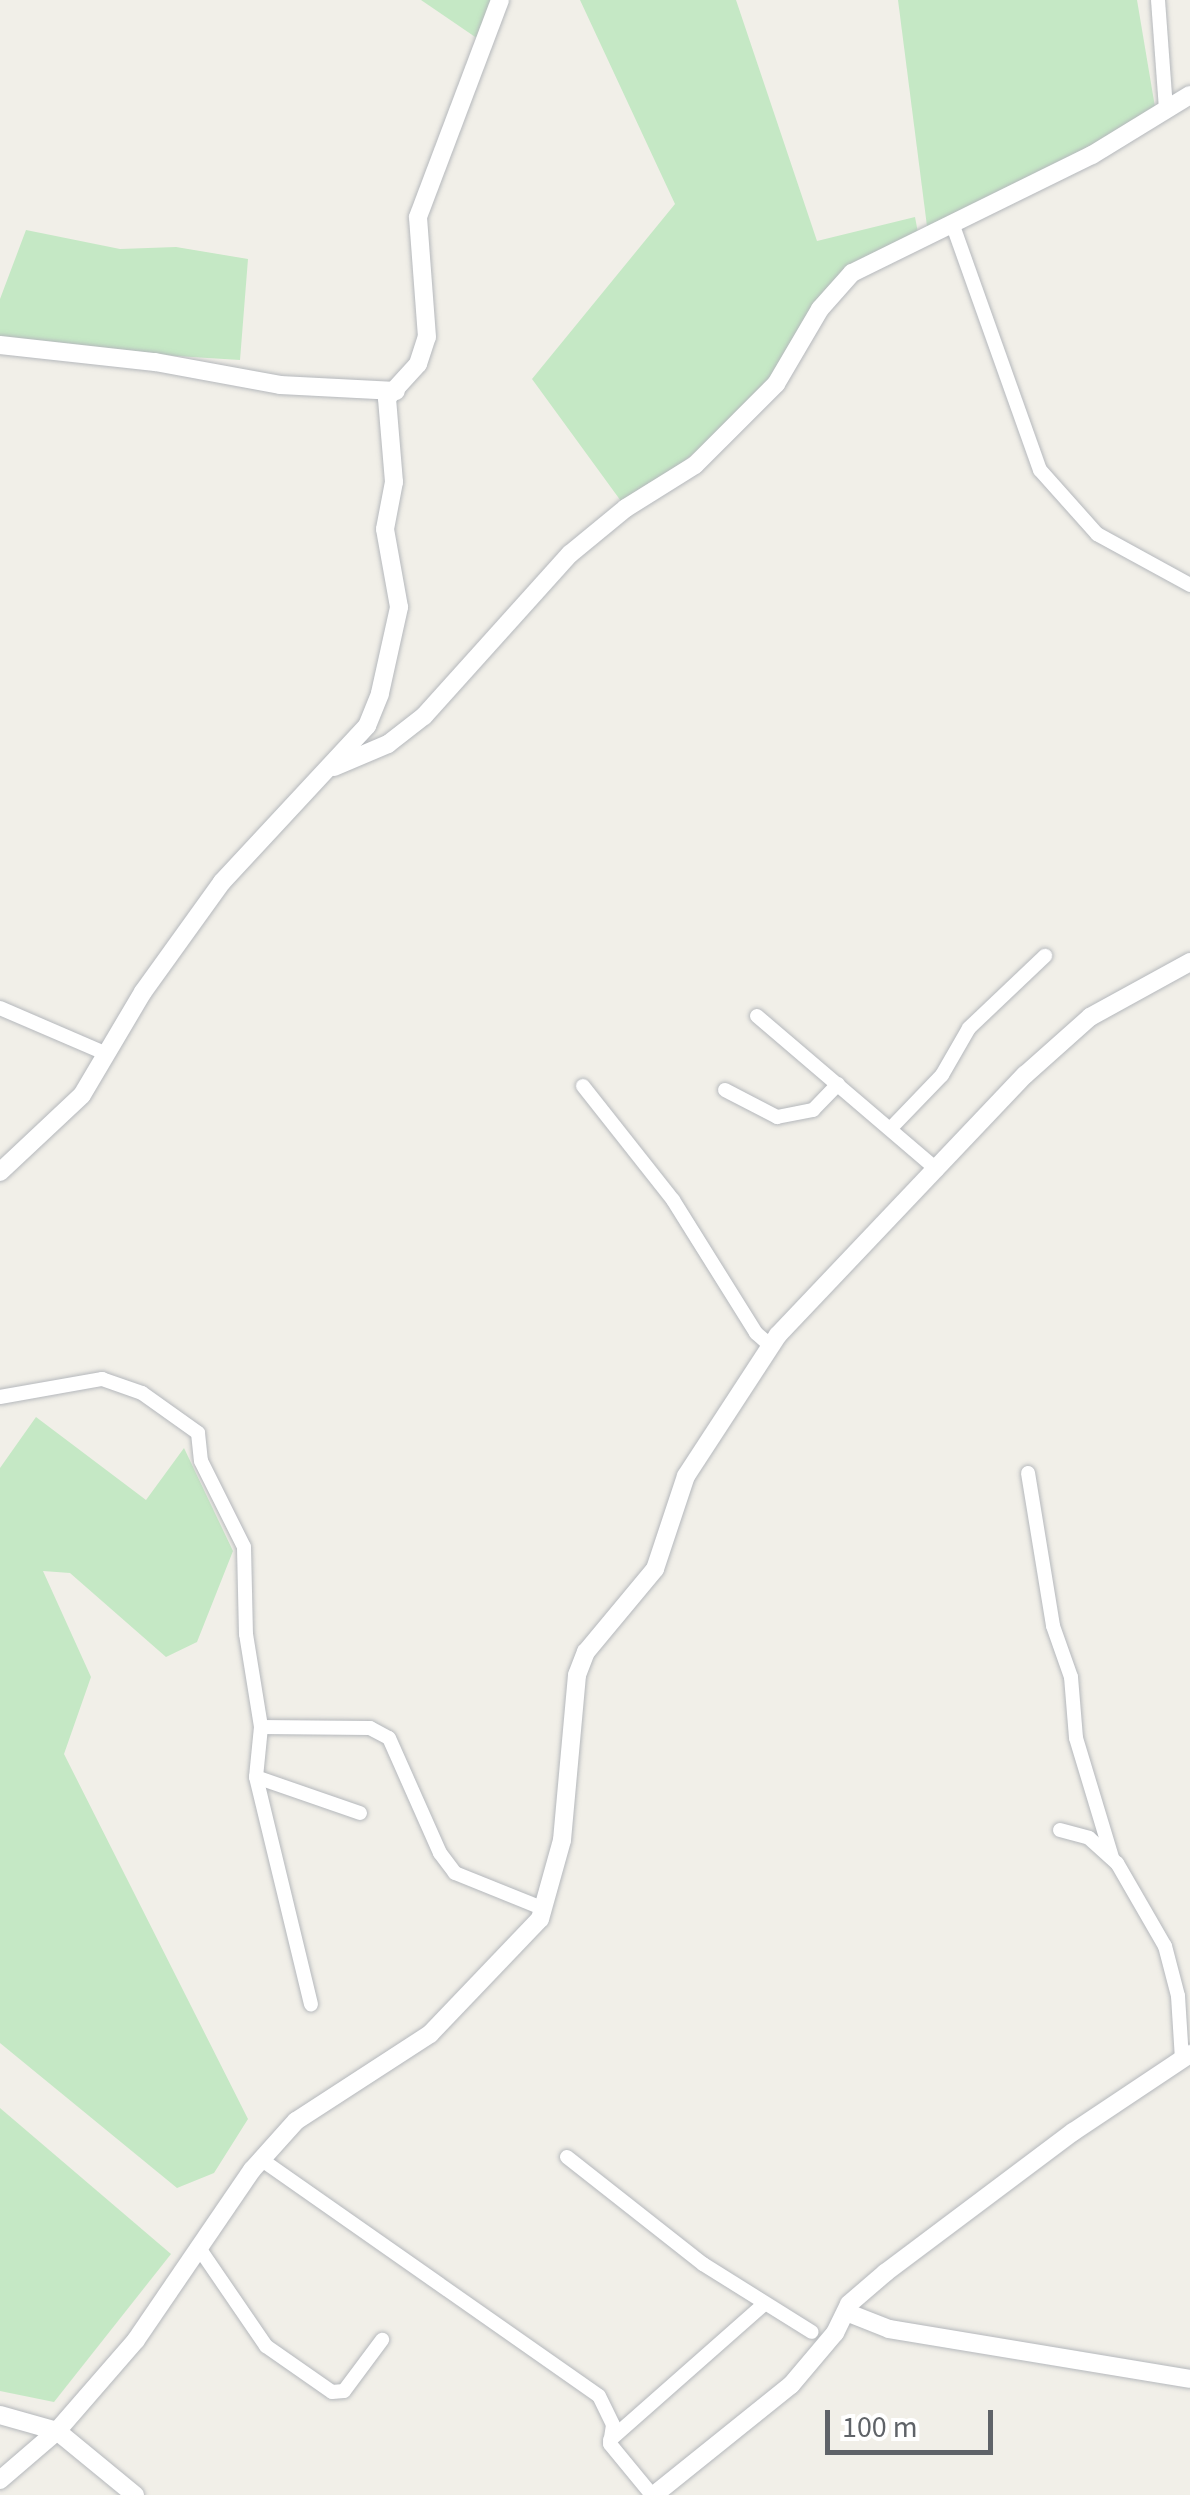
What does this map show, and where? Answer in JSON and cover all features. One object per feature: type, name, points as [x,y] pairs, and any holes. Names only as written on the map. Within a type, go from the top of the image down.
[{"type":"street","points":[[0,1172],[63,1116],[222,882],[366,726],[395,642],[399,608],[385,529],[394,482],[384,419],[396,392],[418,364],[427,337],[418,217],[500,0]]},
{"type":"street","points":[[1158,0],[1166,108]]},
{"type":"street","points":[[325,771],[388,744],[424,716],[570,554],[626,508],[695,465],[776,384],[820,309],[852,273],[1092,155],[1190,95]]},
{"type":"street","points":[[952,223],[1040,470],[1097,534],[1190,586]]},
{"type":"street","points":[[0,345],[155,362],[280,385],[396,392]]},
{"type":"street","points":[[892,1127],[942,1076],[969,1028],[1045,956]]},
{"type":"street","points":[[0,2480],[57,2430],[136,2340],[262,2160],[296,2122],[444,2021],[544,1909],[562,1840],[582,1664],[655,1569],[686,1476],[771,1346],[1025,1075],[1090,1018],[1190,962]]},
{"type":"street","points":[[0,1008],[107,1054]]},
{"type":"street","points":[[757,1016],[892,1127],[937,1170]]},
{"type":"street","points":[[726,1090],[778,1118],[813,1110],[838,1084]]},
{"type":"street","points":[[583,1086],[672,1200],[756,1333],[771,1346]]},
{"type":"street","points":[[0,1397],[102,1379],[142,1393],[198,1432],[202,1461],[244,1547],[246,1634],[261,1727],[256,1776],[311,2004]]},
{"type":"street","points":[[262,2160],[599,2396],[613,2425],[610,2440],[653,2495],[792,2385],[846,2312],[886,2273],[1073,2132],[1186,2056],[1178,1996],[1165,1946],[1112,1857],[1076,1738],[1071,1677],[1053,1626],[1028,1473]]},
{"type":"street","points":[[261,1727],[370,1728],[389,1738],[440,1853],[455,1873],[544,1909]]},
{"type":"street","points":[[256,1776],[360,1814]]},
{"type":"street","points":[[1060,1830],[1089,1838],[1112,1857]]},
{"type":"street","points":[[567,2157],[763,2305],[812,2332]]},
{"type":"street","points":[[199,2248],[266,2346],[332,2392],[344,2391],[382,2340]]},
{"type":"street","points":[[610,2440],[763,2305]]},
{"type":"street","points":[[846,2312],[889,2330],[1190,2379]]},
{"type":"street","points":[[0,2415],[57,2430],[135,2495]]},
{"type":"green space","points":[[421,0],[497,0],[484,43]]},
{"type":"green space","points":[[580,0],[736,0],[817,241],[915,217],[919,238],[827,300],[755,404],[626,508],[532,379],[675,204]]},
{"type":"green space","points":[[898,0],[1137,0],[1156,113],[928,234]]},
{"type":"green space","points":[[26,230],[120,249],[176,247],[248,259],[240,360],[0,345],[0,299]]},
{"type":"green space","points":[[36,1417],[146,1500],[184,1448],[233,1551],[197,1642],[166,1657],[70,1573],[43,1571],[91,1677],[64,1754],[248,2119],[214,2173],[177,2188],[0,2043],[0,1468]]},
{"type":"green space","points":[[0,2108],[171,2254],[54,2402],[0,2391]]}]
